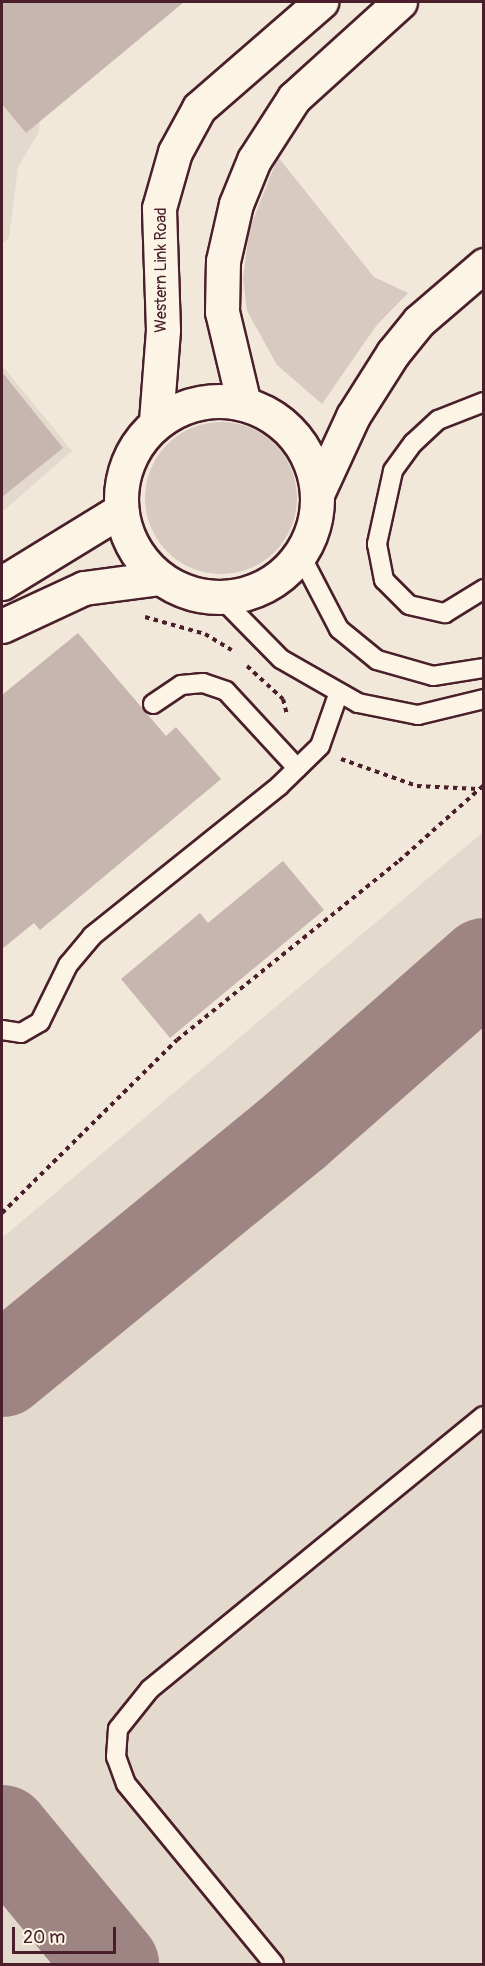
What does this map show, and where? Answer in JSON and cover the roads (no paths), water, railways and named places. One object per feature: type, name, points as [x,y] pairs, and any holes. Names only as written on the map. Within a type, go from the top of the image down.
[{"type":"street","name":"Western Link Road","points":[[156,422],[163,330],[159,208],[175,152],[199,108],[321,2]]},
{"type":"street","points":[[244,404],[222,312],[223,261],[236,204],[254,160],[294,98],[400,2]]},
{"type":"street","points":[[317,494],[376,380],[419,321],[483,265]]},
{"type":"street","points":[[244,404],[272,416],[295,437],[311,464],[317,494],[314,526],[300,554],[279,577],[251,592],[220,597],[189,593],[160,578],[127,537],[121,510],[129,458],[156,422],[189,405],[244,404]]},
{"type":"street","points":[[2,583],[121,510]]},
{"type":"street","points":[[2,626],[84,588],[160,578]]},
{"type":"lane","points":[[442,300],[483,281]]},
{"type":"lane","points":[[483,402],[438,420],[413,443],[393,471],[377,544],[384,579],[409,605],[445,613],[483,589]]},
{"type":"lane","points":[[300,554],[339,629],[356,645],[405,670],[433,676],[464,674],[483,666]]},
{"type":"lane","points":[[220,597],[281,659],[338,695],[418,715],[483,699]]},
{"type":"lane","points":[[153,704],[181,686],[203,683],[226,691],[297,768]]},
{"type":"lane","points":[[2,1030],[21,1033],[40,1022],[68,965],[93,936],[297,768],[320,746],[338,695]]},
{"type":"lane","points":[[274,1965],[126,1784],[116,1758],[118,1729],[150,1689],[483,1416]]}]
